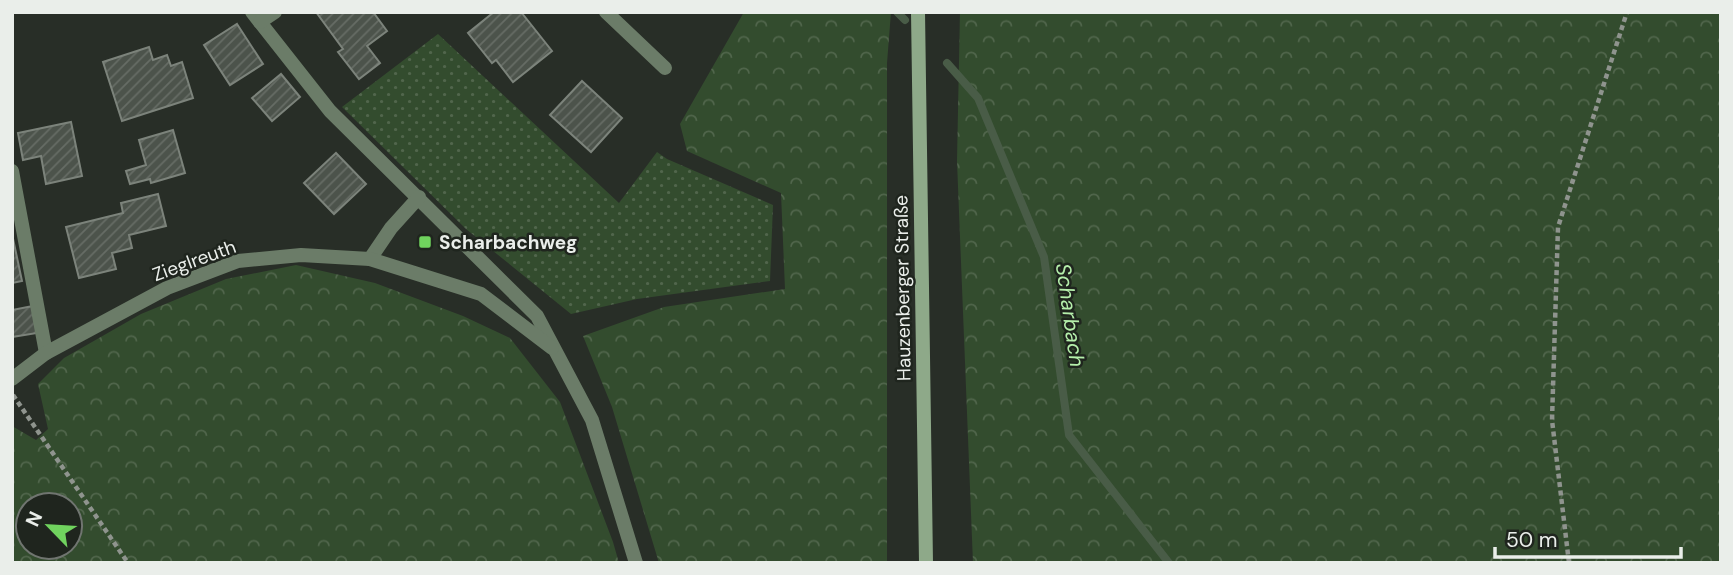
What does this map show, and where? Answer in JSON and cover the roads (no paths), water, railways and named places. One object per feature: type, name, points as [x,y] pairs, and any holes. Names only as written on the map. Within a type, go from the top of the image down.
[{"type":"main road","name":"Hauzenberger Straße","points":[[918,12],[926,563]]},
{"type":"street","points":[[256,17],[275,12]]},
{"type":"street","points":[[606,12],[665,68]]},
{"type":"street","name":"Zieglreuth","points":[[256,17],[330,111],[537,316],[592,420],[636,563]]},
{"type":"street","points":[[12,171],[46,354]]},
{"type":"street","points":[[370,259],[391,228],[419,197]]},
{"type":"street","name":"Zieglreuth","points":[[12,379],[46,354],[167,288],[238,261],[301,255],[370,259],[481,294],[558,352]]},
{"type":"waterway","name":"Scharbach","points":[[897,12],[905,20]]},
{"type":"waterway","name":"Scharbach","points":[[947,63],[978,98],[1044,257],[1069,435],[1169,563]]},
{"type":"place","name":"Scharbachweg","points":[[425,242]]}]
